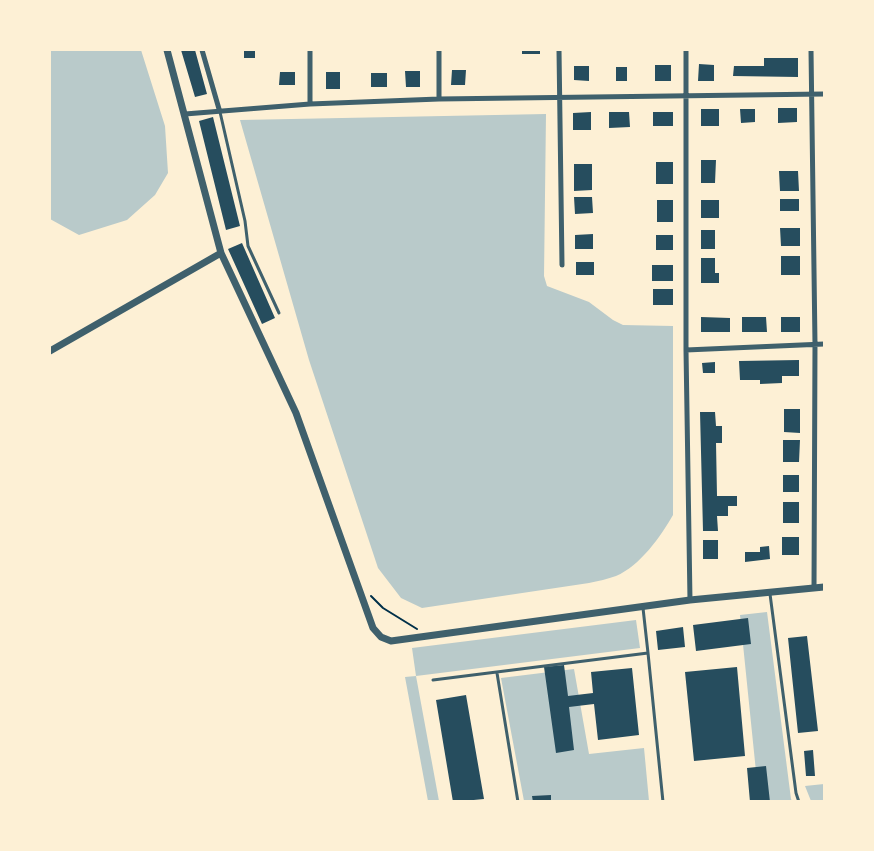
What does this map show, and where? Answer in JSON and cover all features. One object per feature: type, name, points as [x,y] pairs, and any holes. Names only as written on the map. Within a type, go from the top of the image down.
[{"type":"street","points":[[167,50],[220,253],[296,413],[373,628],[381,637],[392,642],[690,600],[825,587]]},
{"type":"street","points":[[201,50],[219,109]]},
{"type":"street","points":[[310,50],[310,104]]},
{"type":"street","points":[[439,50],[439,99]]},
{"type":"street","points":[[559,50],[562,265]]},
{"type":"street","points":[[686,50],[686,350],[690,600]]},
{"type":"street","points":[[811,50],[815,344],[814,588]]},
{"type":"street","points":[[185,114],[219,109],[439,99],[825,94]]},
{"type":"street","points":[[50,351],[220,253]]},
{"type":"street","points":[[686,350],[825,344]]},
{"type":"lane","points":[[219,109],[245,221],[248,246],[279,313]]},
{"type":"lane","points":[[770,592],[796,793],[799,801]]},
{"type":"lane","points":[[643,607],[663,801]]},
{"type":"lane","points":[[433,680],[648,653]]},
{"type":"lane","points":[[497,673],[518,801]]},
{"type":"path","points":[[358,584],[383,608],[422,630]]},
{"type":"shaded area","points":[[50,50],[141,50],[165,126],[168,173],[155,195],[127,220],[79,235],[50,219]]},
{"type":"shaded area","points":[[546,114],[544,276],[547,286],[589,302],[623,325],[673,326],[673,515],[656,541],[641,558],[616,576],[589,583],[422,608],[401,598],[378,568],[309,360],[240,120]]},
{"type":"shaded area","points":[[767,612],[792,801],[759,801],[740,615]]},
{"type":"shaded area","points":[[636,620],[640,648],[416,676],[412,648]]},
{"type":"shaded area","points":[[574,669],[589,754],[644,748],[649,801],[524,801],[501,678]]},
{"type":"shaded area","points":[[416,676],[439,801],[428,801],[405,677]]},
{"type":"shaded area","points":[[824,784],[824,801],[811,801],[805,786]]},
{"type":"building","points":[[181,50],[195,50],[207,94],[195,97]]},
{"type":"building","points":[[244,50],[255,50],[255,58],[244,58]]},
{"type":"building","points":[[522,50],[540,50],[540,54],[522,54]]},
{"type":"building","points":[[764,58],[798,58],[798,77],[733,76],[734,66],[764,66]]},
{"type":"building","points":[[699,64],[714,65],[714,81],[698,81]]},
{"type":"building","points":[[655,65],[671,65],[671,81],[655,81]]},
{"type":"building","points":[[574,66],[589,66],[589,81],[574,80]]},
{"type":"building","points":[[616,67],[627,67],[627,81],[616,81]]},
{"type":"building","points":[[452,70],[466,70],[465,85],[451,85]]},
{"type":"building","points":[[405,71],[420,71],[420,87],[406,87]]},
{"type":"building","points":[[280,72],[295,72],[295,85],[279,85]]},
{"type":"building","points":[[326,72],[340,72],[340,89],[326,89]]},
{"type":"building","points":[[371,73],[387,73],[387,87],[371,87]]},
{"type":"building","points":[[778,108],[797,108],[797,122],[778,123]]},
{"type":"building","points":[[701,109],[719,109],[719,126],[701,126]]},
{"type":"building","points":[[740,109],[755,109],[755,122],[741,123]]},
{"type":"building","points":[[591,112],[591,130],[573,130],[573,113]]},
{"type":"building","points":[[609,112],[629,112],[630,127],[609,128]]},
{"type":"building","points":[[653,112],[673,112],[673,126],[653,126]]},
{"type":"building","points":[[213,117],[240,226],[226,230],[199,121]]},
{"type":"building","points":[[701,160],[716,160],[715,183],[701,183]]},
{"type":"building","points":[[656,162],[673,162],[673,184],[656,184]]},
{"type":"building","points":[[574,164],[592,164],[592,190],[574,191]]},
{"type":"building","points":[[779,171],[798,171],[799,191],[780,191]]},
{"type":"building","points":[[574,197],[592,197],[593,213],[575,214]]},
{"type":"building","points":[[780,199],[799,199],[799,211],[780,211]]},
{"type":"building","points":[[657,200],[673,200],[673,222],[657,222]]},
{"type":"building","points":[[701,200],[719,200],[719,218],[701,218]]},
{"type":"building","points":[[780,228],[800,228],[800,246],[781,246]]},
{"type":"building","points":[[701,230],[715,230],[715,249],[701,249]]},
{"type":"building","points":[[593,234],[593,249],[575,249],[575,235]]},
{"type":"building","points":[[656,235],[673,235],[673,250],[656,250]]},
{"type":"building","points":[[242,243],[275,318],[262,324],[228,249]]},
{"type":"building","points":[[781,256],[800,256],[800,275],[781,275]]},
{"type":"building","points":[[701,258],[715,258],[715,273],[719,273],[719,283],[701,283]]},
{"type":"building","points":[[576,262],[594,262],[594,275],[576,275]]},
{"type":"building","points":[[652,265],[673,265],[673,281],[652,281]]},
{"type":"building","points":[[653,289],[673,289],[673,305],[653,305]]},
{"type":"building","points":[[701,317],[730,318],[730,332],[701,332]]},
{"type":"building","points":[[742,317],[766,317],[767,332],[742,332]]},
{"type":"building","points":[[781,317],[800,317],[800,332],[781,332]]},
{"type":"building","points":[[799,360],[799,376],[782,376],[782,383],[760,384],[760,380],[740,380],[739,361]]},
{"type":"building","points":[[715,362],[715,373],[703,373],[702,363]]},
{"type":"building","points":[[784,409],[800,409],[800,433],[784,432]]},
{"type":"building","points":[[700,412],[715,412],[716,426],[722,426],[722,443],[716,443],[717,496],[737,496],[737,506],[728,506],[728,516],[717,516],[718,531],[703,531]]},
{"type":"building","points":[[783,440],[800,440],[799,462],[783,462]]},
{"type":"building","points":[[783,475],[799,475],[799,492],[783,492]]},
{"type":"building","points":[[783,502],[799,502],[799,523],[783,523]]},
{"type":"building","points":[[782,537],[799,537],[799,555],[782,555]]},
{"type":"building","points":[[703,540],[718,540],[718,559],[703,559]]},
{"type":"building","points":[[769,546],[770,559],[745,562],[745,552],[760,552],[760,547]]},
{"type":"building","points":[[748,618],[751,644],[696,651],[693,625]]},
{"type":"building","points":[[683,627],[685,647],[658,650],[656,631]]},
{"type":"building","points":[[807,636],[818,731],[798,733],[788,638]]},
{"type":"building","points":[[564,665],[568,696],[593,693],[591,672],[632,668],[639,735],[598,740],[594,704],[569,707],[574,750],[556,753],[544,667]]},
{"type":"building","points":[[737,667],[745,756],[694,761],[685,672]]},
{"type":"building","points":[[466,695],[484,799],[453,802],[436,700]]},
{"type":"building","points":[[813,750],[815,776],[806,776],[804,751]]},
{"type":"building","points":[[766,766],[770,802],[750,802],[747,768]]},
{"type":"building","points":[[551,795],[551,802],[533,802],[532,796]]}]
